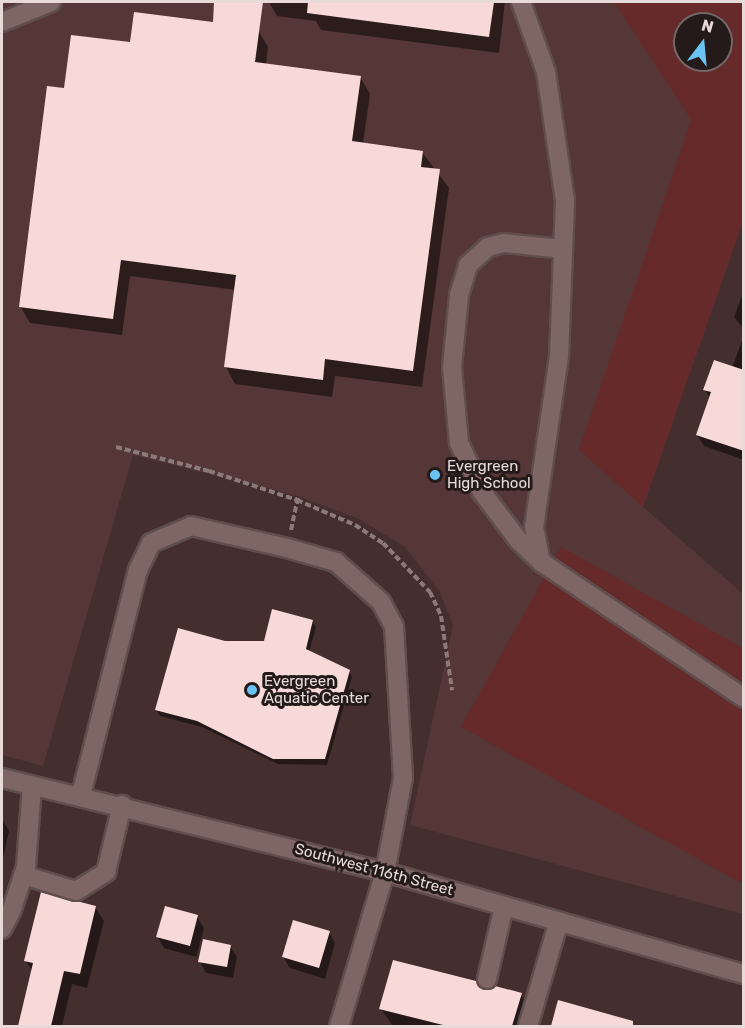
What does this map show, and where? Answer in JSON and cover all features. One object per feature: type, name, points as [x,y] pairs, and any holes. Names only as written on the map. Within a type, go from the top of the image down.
[{"type":"street","points":[[2,22],[51,2]]},
{"type":"street","points":[[520,2],[546,72],[565,201],[559,356],[534,527],[541,562]]},
{"type":"street","points":[[563,249],[504,243],[488,247],[468,265],[459,295],[452,367],[459,443],[482,492],[519,541],[541,562],[744,698]]},
{"type":"street","points":[[81,795],[138,570],[151,543],[190,526],[287,548],[336,562],[381,602],[394,626],[403,777],[385,872],[339,1026]]},
{"type":"street","name":"Southwest 116th Street","points":[[2,778],[122,805],[385,872],[742,969]]},
{"type":"street","points":[[2,929],[23,875],[32,786]]},
{"type":"street","points":[[23,875],[76,891],[106,872],[122,805]]},
{"type":"street","points":[[487,979],[504,906]]},
{"type":"street","points":[[528,1026],[559,921]]},
{"type":"path","points":[[116,447],[209,471],[298,498],[355,525],[383,543],[430,592],[441,616],[452,690]]},
{"type":"path","points":[[287,548],[298,498]]},
{"type":"path","points":[[744,501],[744,506]]},
{"type":"shaded area","name":"Evergreen High School","points":[[2,2],[743,2],[743,221],[643,507],[743,594],[743,914],[410,825],[453,626],[440,592],[405,547],[359,519],[298,496],[133,455],[43,766],[2,755]]},
{"type":"shaded area","points":[[614,2],[743,2],[743,221],[643,507],[579,450],[691,120]]},
{"type":"shaded area","points":[[561,547],[743,648],[743,884],[461,727]]},
{"type":"building","points":[[214,2],[263,2],[255,62],[361,76],[352,141],[423,151],[421,167],[440,169],[413,371],[325,359],[323,380],[224,367],[236,275],[121,260],[113,319],[19,307],[47,86],[64,88],[71,35],[130,42],[134,12],[213,22]]},
{"type":"building","points":[[308,2],[494,2],[489,37],[307,13]]},
{"type":"building","points":[[714,360],[744,370],[744,451],[696,435],[711,392],[703,390]]},
{"type":"building","name":"Evergreen Aquatic Center","points":[[272,609],[313,620],[306,649],[350,670],[325,759],[273,759],[197,721],[155,710],[178,628],[225,641],[264,641]]},
{"type":"building","points":[[41,892],[96,906],[80,974],[64,971],[51,1026],[18,1026],[33,963],[24,961]]},
{"type":"building","points":[[165,906],[198,915],[190,946],[156,937]]},
{"type":"building","points":[[293,920],[330,931],[319,968],[282,957]]},
{"type":"building","points":[[203,939],[231,945],[227,967],[198,962]]},
{"type":"building","points":[[393,960],[476,981],[484,990],[495,986],[522,993],[512,1026],[447,1026],[379,1009]]},
{"type":"building","points":[[558,1000],[633,1021],[633,1026],[551,1026]]},
{"type":"place","name":"Evergreen High School","points":[[435,475]]},
{"type":"place","name":"Evergreen Aquatic Center","points":[[252,690]]}]
